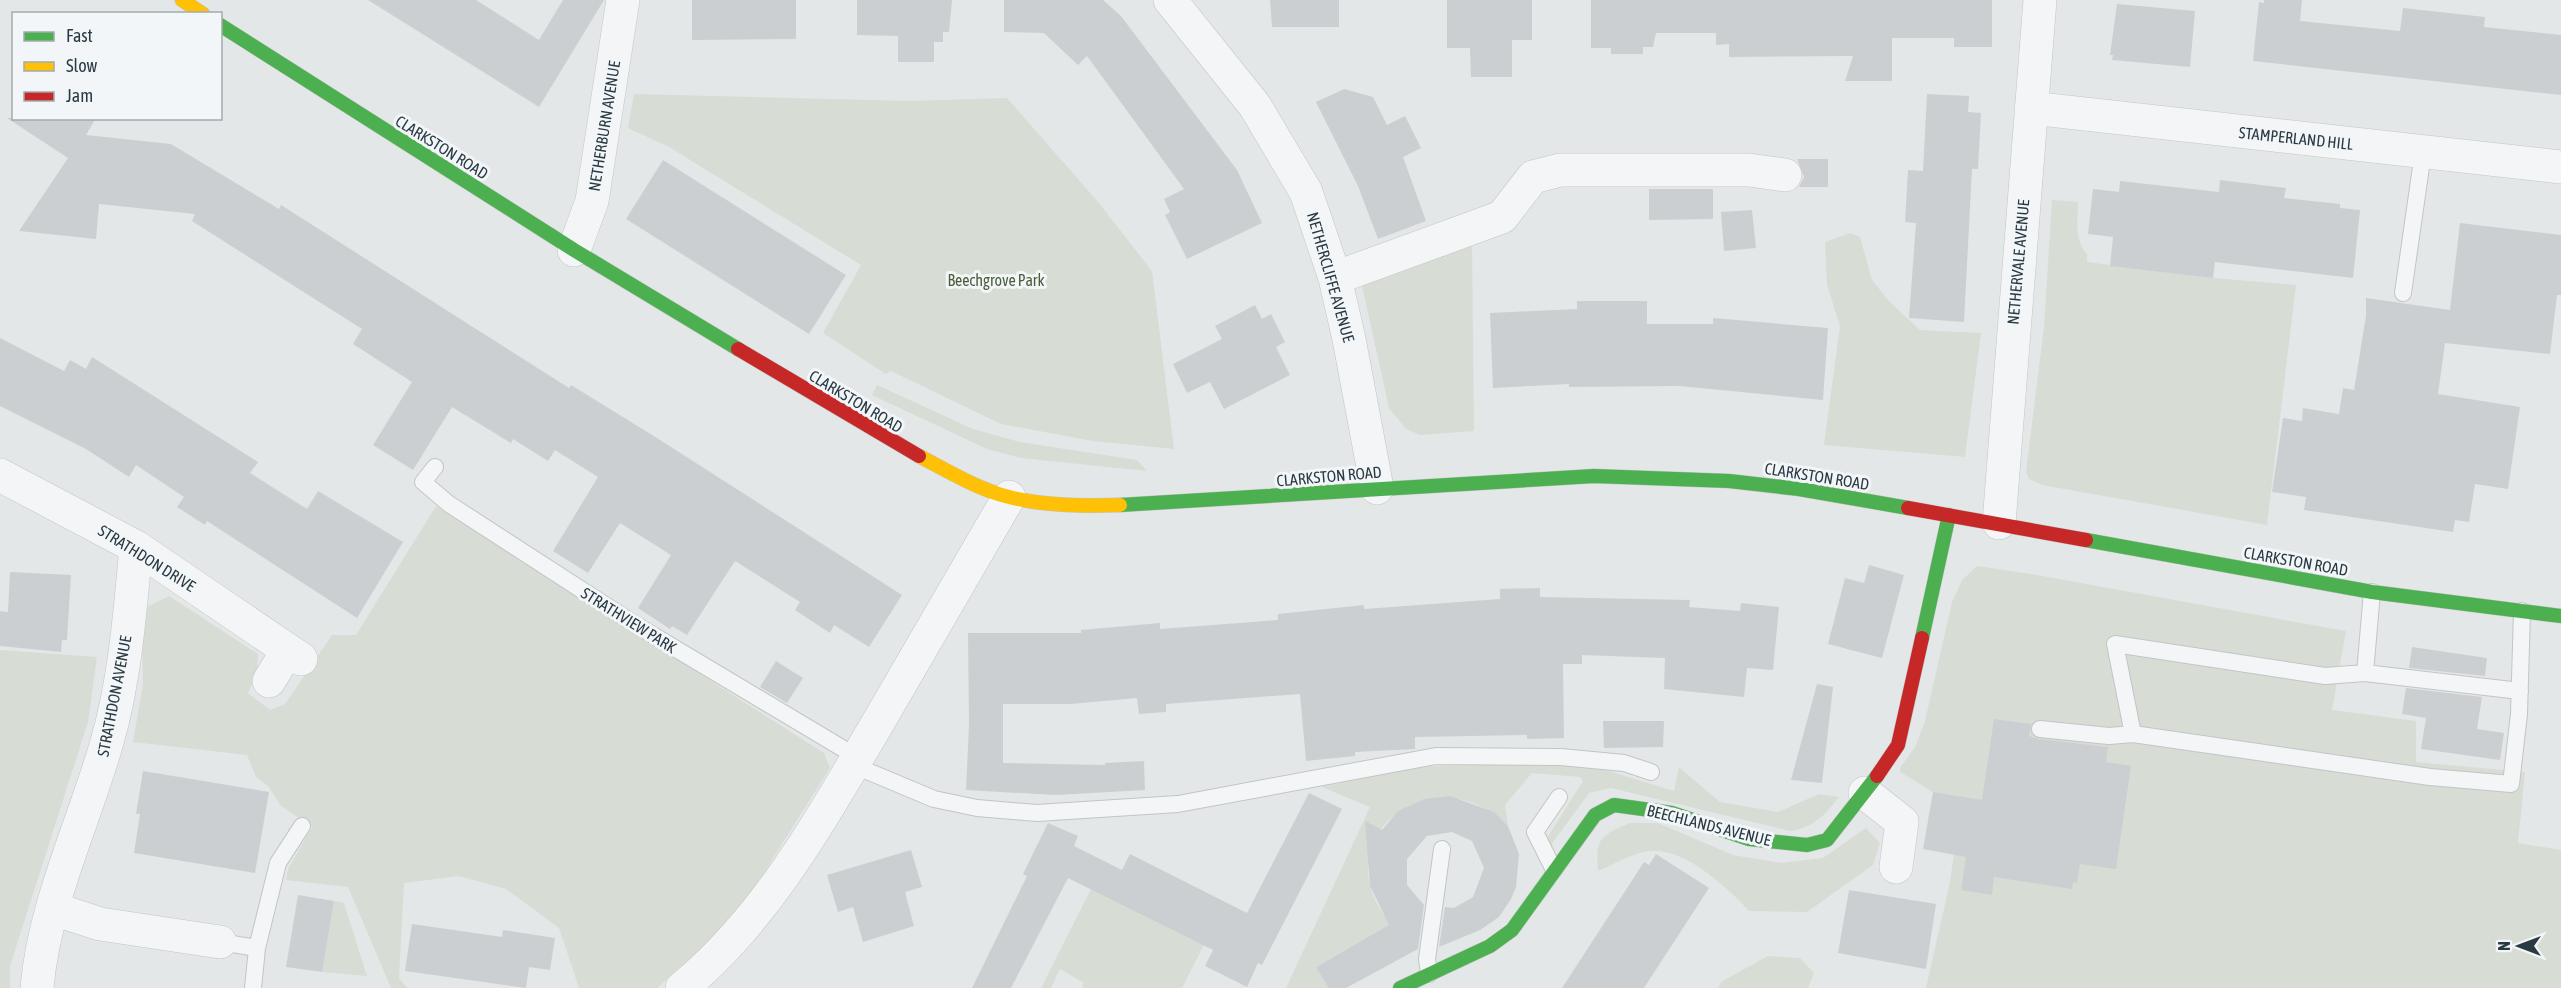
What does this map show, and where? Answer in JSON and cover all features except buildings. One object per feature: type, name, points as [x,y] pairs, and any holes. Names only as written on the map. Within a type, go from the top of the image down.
[{"type":"main road","points":[[182,0],[200,12]]},
{"type":"main road","name":"CLARKSTON ROAD","points":[[222,26],[574,250],[894,443],[971,483],[1009,498],[1087,506],[1138,506],[1377,488],[1594,476],[1766,484],[1999,523],[2372,592],[2561,616]]},
{"type":"main road","name":"BEECHLANDS AVENUE","points":[[1400,988],[1490,946],[1512,930],[1595,815],[1614,805],[1672,813],[1749,839],[1807,845],[1827,840],[1865,793],[1898,745],[1949,515]]},
{"type":"street","name":"NETHERBURN AVENUE","points":[[574,250],[592,201],[623,0]]},
{"type":"street","name":"NETHERCLIFFE AVENUE","points":[[1170,0],[1255,106],[1306,192],[1335,278],[1377,488]]},
{"type":"street","name":"NETHERVALE AVENUE","points":[[1999,523],[2040,0]]},
{"type":"street","name":"STAMPERLAND HILL","points":[[2031,108],[2561,167]]},
{"type":"street","points":[[1335,278],[1502,217],[1533,177],[1560,170],[1749,170],[1785,175]]},
{"type":"street","name":"STRATHDON DRIVE","points":[[0,475],[136,547],[294,655],[269,681]]},
{"type":"street","points":[[682,988],[701,972],[751,920],[806,842],[1009,498]]},
{"type":"street","name":"STRATHDON AVENUE","points":[[37,988],[54,909],[108,740],[126,636],[136,547]]},
{"type":"street","points":[[1865,793],[1902,822],[1896,867]]},
{"type":"street","points":[[54,909],[100,924],[220,942]]},
{"type":"lane","points":[[2403,293],[2422,153]]},
{"type":"lane","name":"STRATHVIEW PARK","points":[[435,467],[423,482],[450,504],[636,625],[855,761]]},
{"type":"lane","points":[[2365,673],[2372,592]]},
{"type":"lane","points":[[2040,729],[2109,736],[2133,734],[2430,777],[2511,784],[2520,691],[2522,611]]},
{"type":"lane","points":[[2133,734],[2115,644],[2325,676],[2365,673],[2520,691]]},
{"type":"lane","points":[[855,761],[934,799],[977,808],[1038,813],[1178,804],[1436,756],[1561,757],[1624,763],[1651,772]]},
{"type":"lane","points":[[1554,870],[1535,832],[1559,797]]},
{"type":"lane","points":[[253,988],[257,948],[278,863],[302,826]]},
{"type":"lane","points":[[1429,974],[1427,959],[1442,849]]},
{"type":"lane","points":[[220,942],[257,948]]},
{"type":"green space","name":"Beechgrove Park","points":[[634,94],[910,101],[1007,98],[1099,203],[1152,271],[1174,449],[1093,441],[1001,424],[891,371],[886,374],[823,333],[861,265],[669,147],[628,128]]},
{"type":"green space","points":[[2052,200],[2078,202],[2078,236],[2087,254],[2087,262],[2213,278],[2296,285],[2267,525],[2042,485],[2029,479],[2026,472],[2044,327]]},
{"type":"green space","points":[[1850,233],[1860,237],[1872,280],[1889,301],[1920,330],[1981,333],[1965,457],[1824,445],[1840,326],[1827,285],[1825,242]]},
{"type":"green space","points":[[1472,240],[1474,431],[1420,435],[1406,429],[1389,408],[1360,277]]},
{"type":"green space","points":[[877,385],[973,429],[1020,442],[1137,460],[1147,471],[1021,458],[987,449],[872,395]]},
{"type":"green space","points":[[436,506],[824,753],[830,768],[748,898],[716,935],[657,988],[579,988],[559,928],[506,889],[459,876],[404,883],[399,978],[407,988],[391,988],[348,887],[286,880],[288,869],[312,827],[280,805],[269,787],[256,777],[247,755],[133,742],[143,684],[141,610],[169,596],[258,654],[257,674],[248,693],[270,710],[285,704],[332,635],[356,635]]},
{"type":"green space","points":[[1977,566],[2346,631],[2332,710],[2416,721],[2416,762],[2525,772],[2518,843],[2561,850],[2561,988],[1926,988],[1950,882],[1962,797],[1933,792],[1900,772],[1900,768],[1915,747],[1925,721],[1952,602],[1962,580]]},
{"type":"green space","points":[[0,650],[97,657],[88,722],[10,966],[10,988],[0,988]]},
{"type":"green space","points":[[1511,763],[1589,765],[1674,791],[1679,767],[1720,802],[1778,812],[1819,794],[1839,797],[1818,820],[1790,831],[1611,788],[1589,793],[1551,845],[1545,841],[1583,781],[1580,777],[1532,773],[1505,805],[1508,826],[1478,805],[1448,798],[1420,801],[1396,814],[1378,834],[1369,859],[1370,887],[1385,916],[1410,936],[1383,929],[1317,966],[1329,988],[1286,988],[1370,807],[1322,787],[1414,767]]},
{"type":"green space","points":[[1630,823],[1658,823],[1733,855],[1781,863],[1823,858],[1866,828],[1880,843],[1873,865],[1807,912],[1749,911],[1704,870],[1676,855],[1662,851],[1636,854],[1598,871],[1598,851],[1602,839],[1612,831]]},
{"type":"green space","points":[[1091,889],[1209,935],[1182,988],[1082,988],[1084,983],[1060,969],[1051,988],[1041,988]]},
{"type":"green space","points":[[334,901],[344,903],[367,976],[322,972]]},
{"type":"green space","points":[[1768,956],[1800,958],[1814,973],[1808,988],[1718,988],[1721,982]]},
{"type":"traffic: fast","points":[[222,26],[574,250],[738,349]]},
{"type":"traffic: fast","points":[[1120,505],[1594,476],[1729,481],[1799,489],[1908,508]]},
{"type":"traffic: fast","points":[[1922,638],[1949,515]]},
{"type":"traffic: fast","points":[[2086,540],[2372,592],[2561,616]]},
{"type":"traffic: fast","points":[[1400,988],[1490,946],[1512,930],[1595,815],[1614,805],[1672,813],[1749,839],[1807,845],[1827,840],[1877,776]]},
{"type":"traffic: slow","points":[[182,0],[200,12]]},
{"type":"traffic: slow","points":[[919,456],[974,484],[1009,497],[1050,504],[1120,505]]},
{"type":"traffic: jam","points":[[738,349],[919,456]]},
{"type":"traffic: jam","points":[[1908,508],[2086,540]]},
{"type":"traffic: jam","points":[[1877,776],[1898,745],[1922,638]]}]
